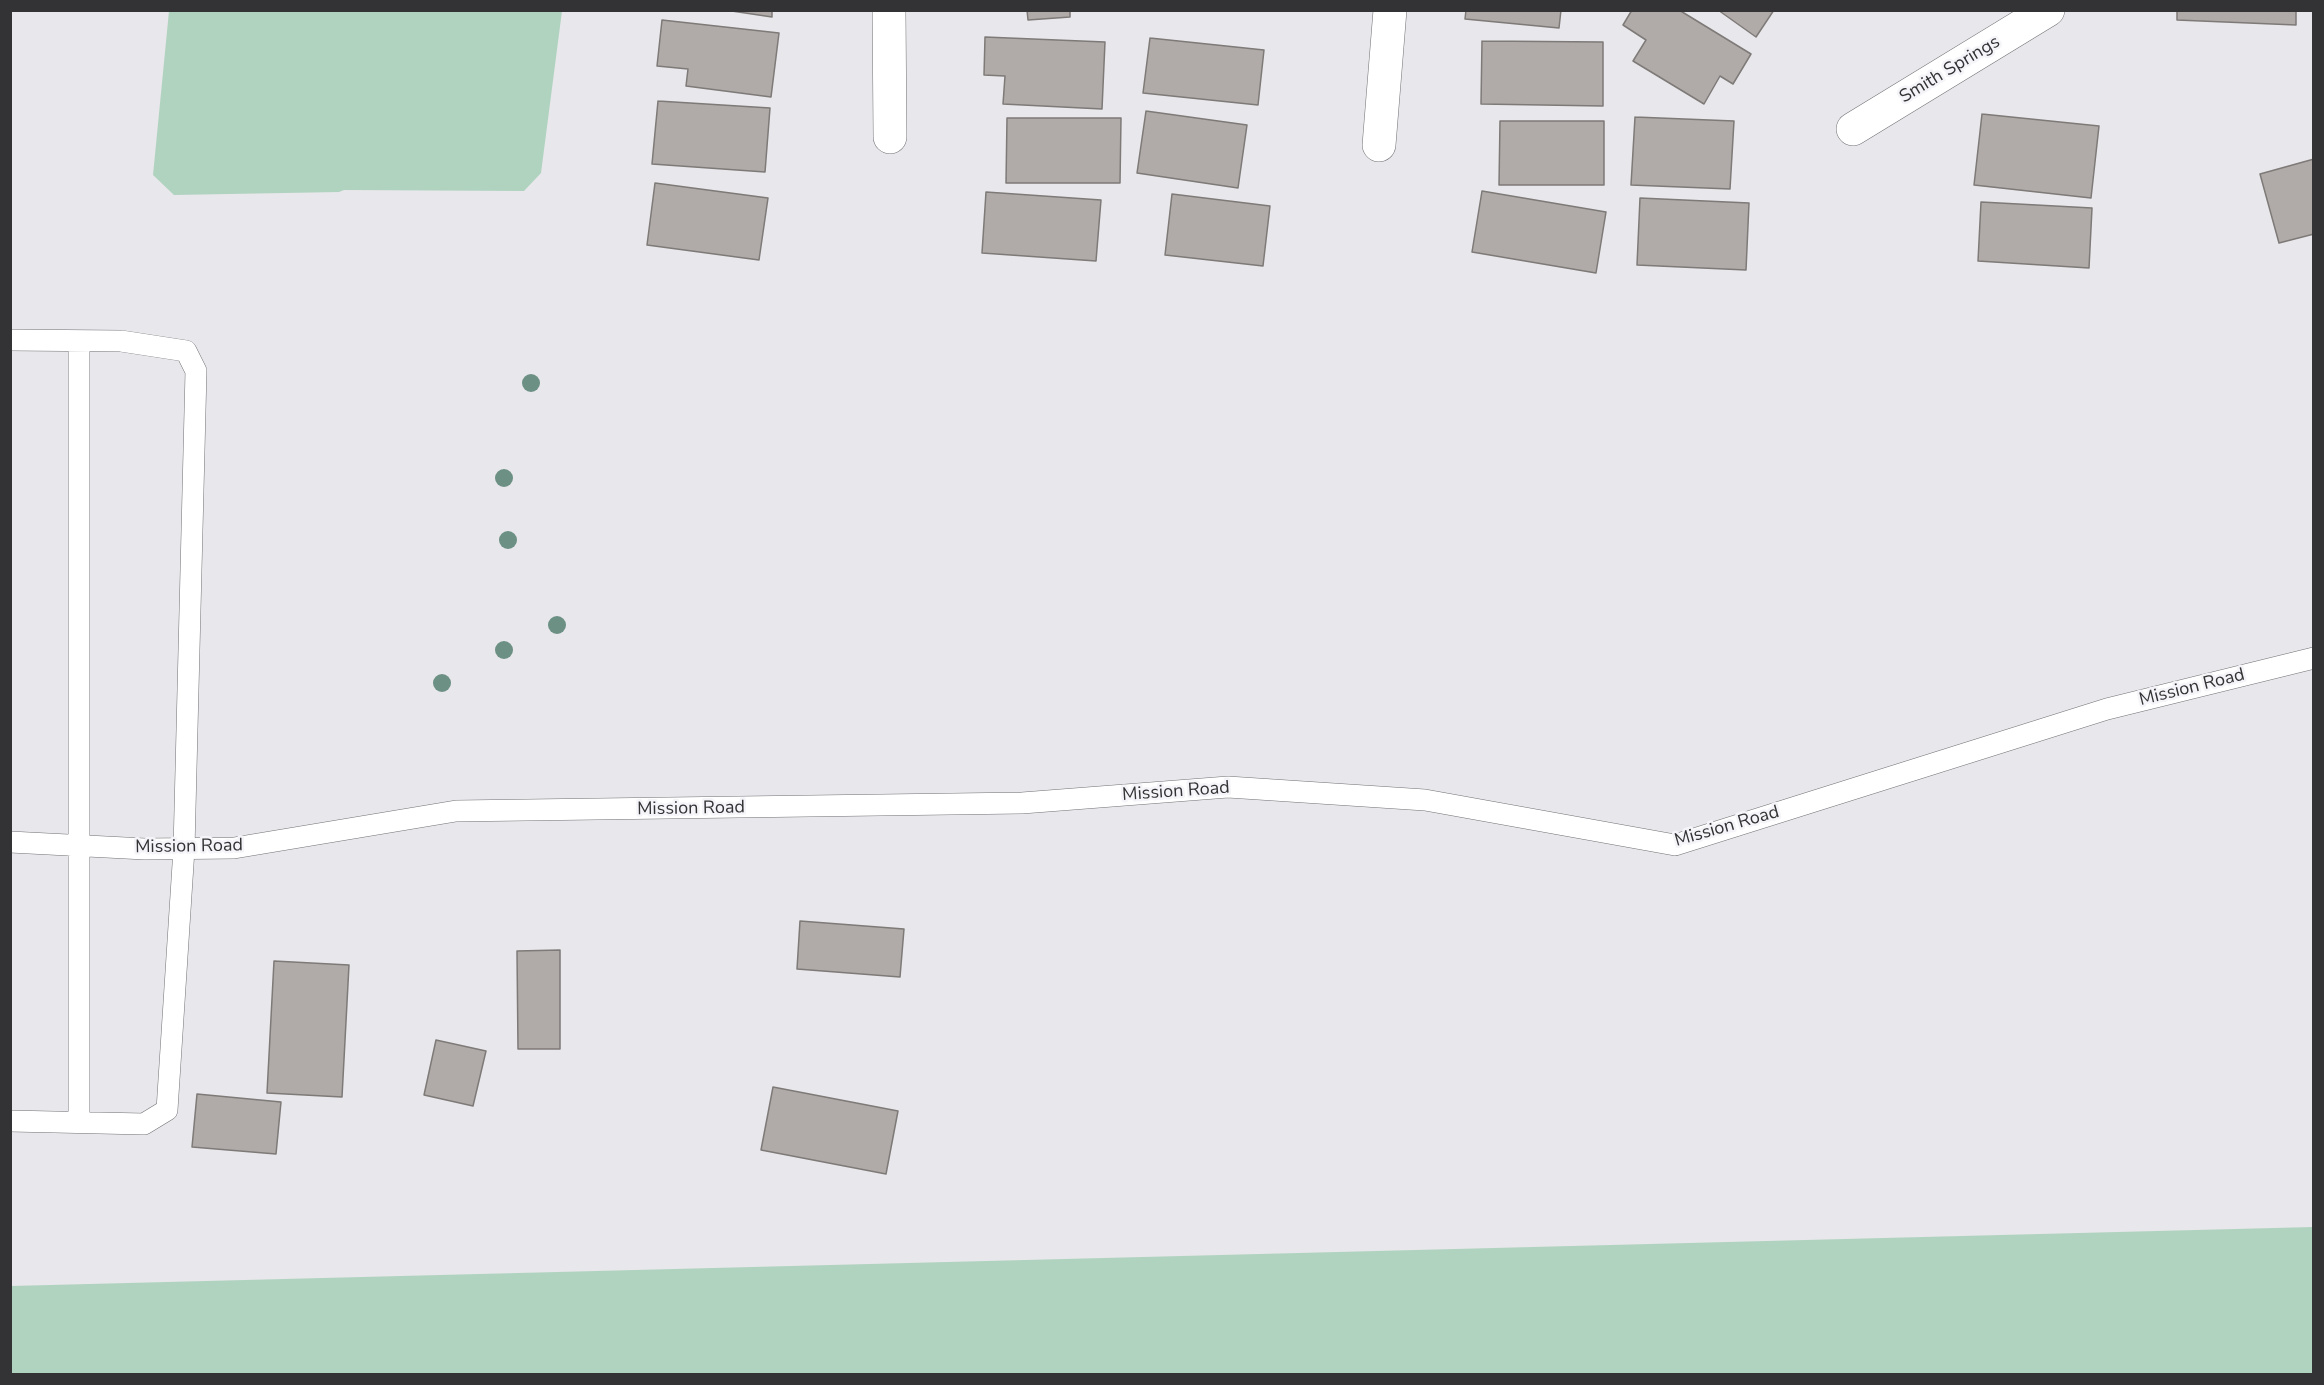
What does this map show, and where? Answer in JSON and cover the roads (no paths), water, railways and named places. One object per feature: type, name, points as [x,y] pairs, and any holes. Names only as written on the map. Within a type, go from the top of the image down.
[{"type":"street","points":[[889,10],[890,137]]},
{"type":"street","points":[[1379,145],[1390,10]]},
{"type":"street","name":"Smith Springs","points":[[1853,129],[2048,10]]},
{"type":"lane","points":[[10,340],[122,341],[186,351],[196,371],[184,849],[167,1110],[144,1124],[10,1121]]},
{"type":"lane","points":[[79,341],[79,1122]]},
{"type":"lane","name":"Mission Road","points":[[10,842],[184,849],[234,848],[456,812],[1022,803],[1228,787],[1425,800],[1675,845],[2107,709],[2313,658]]}]
